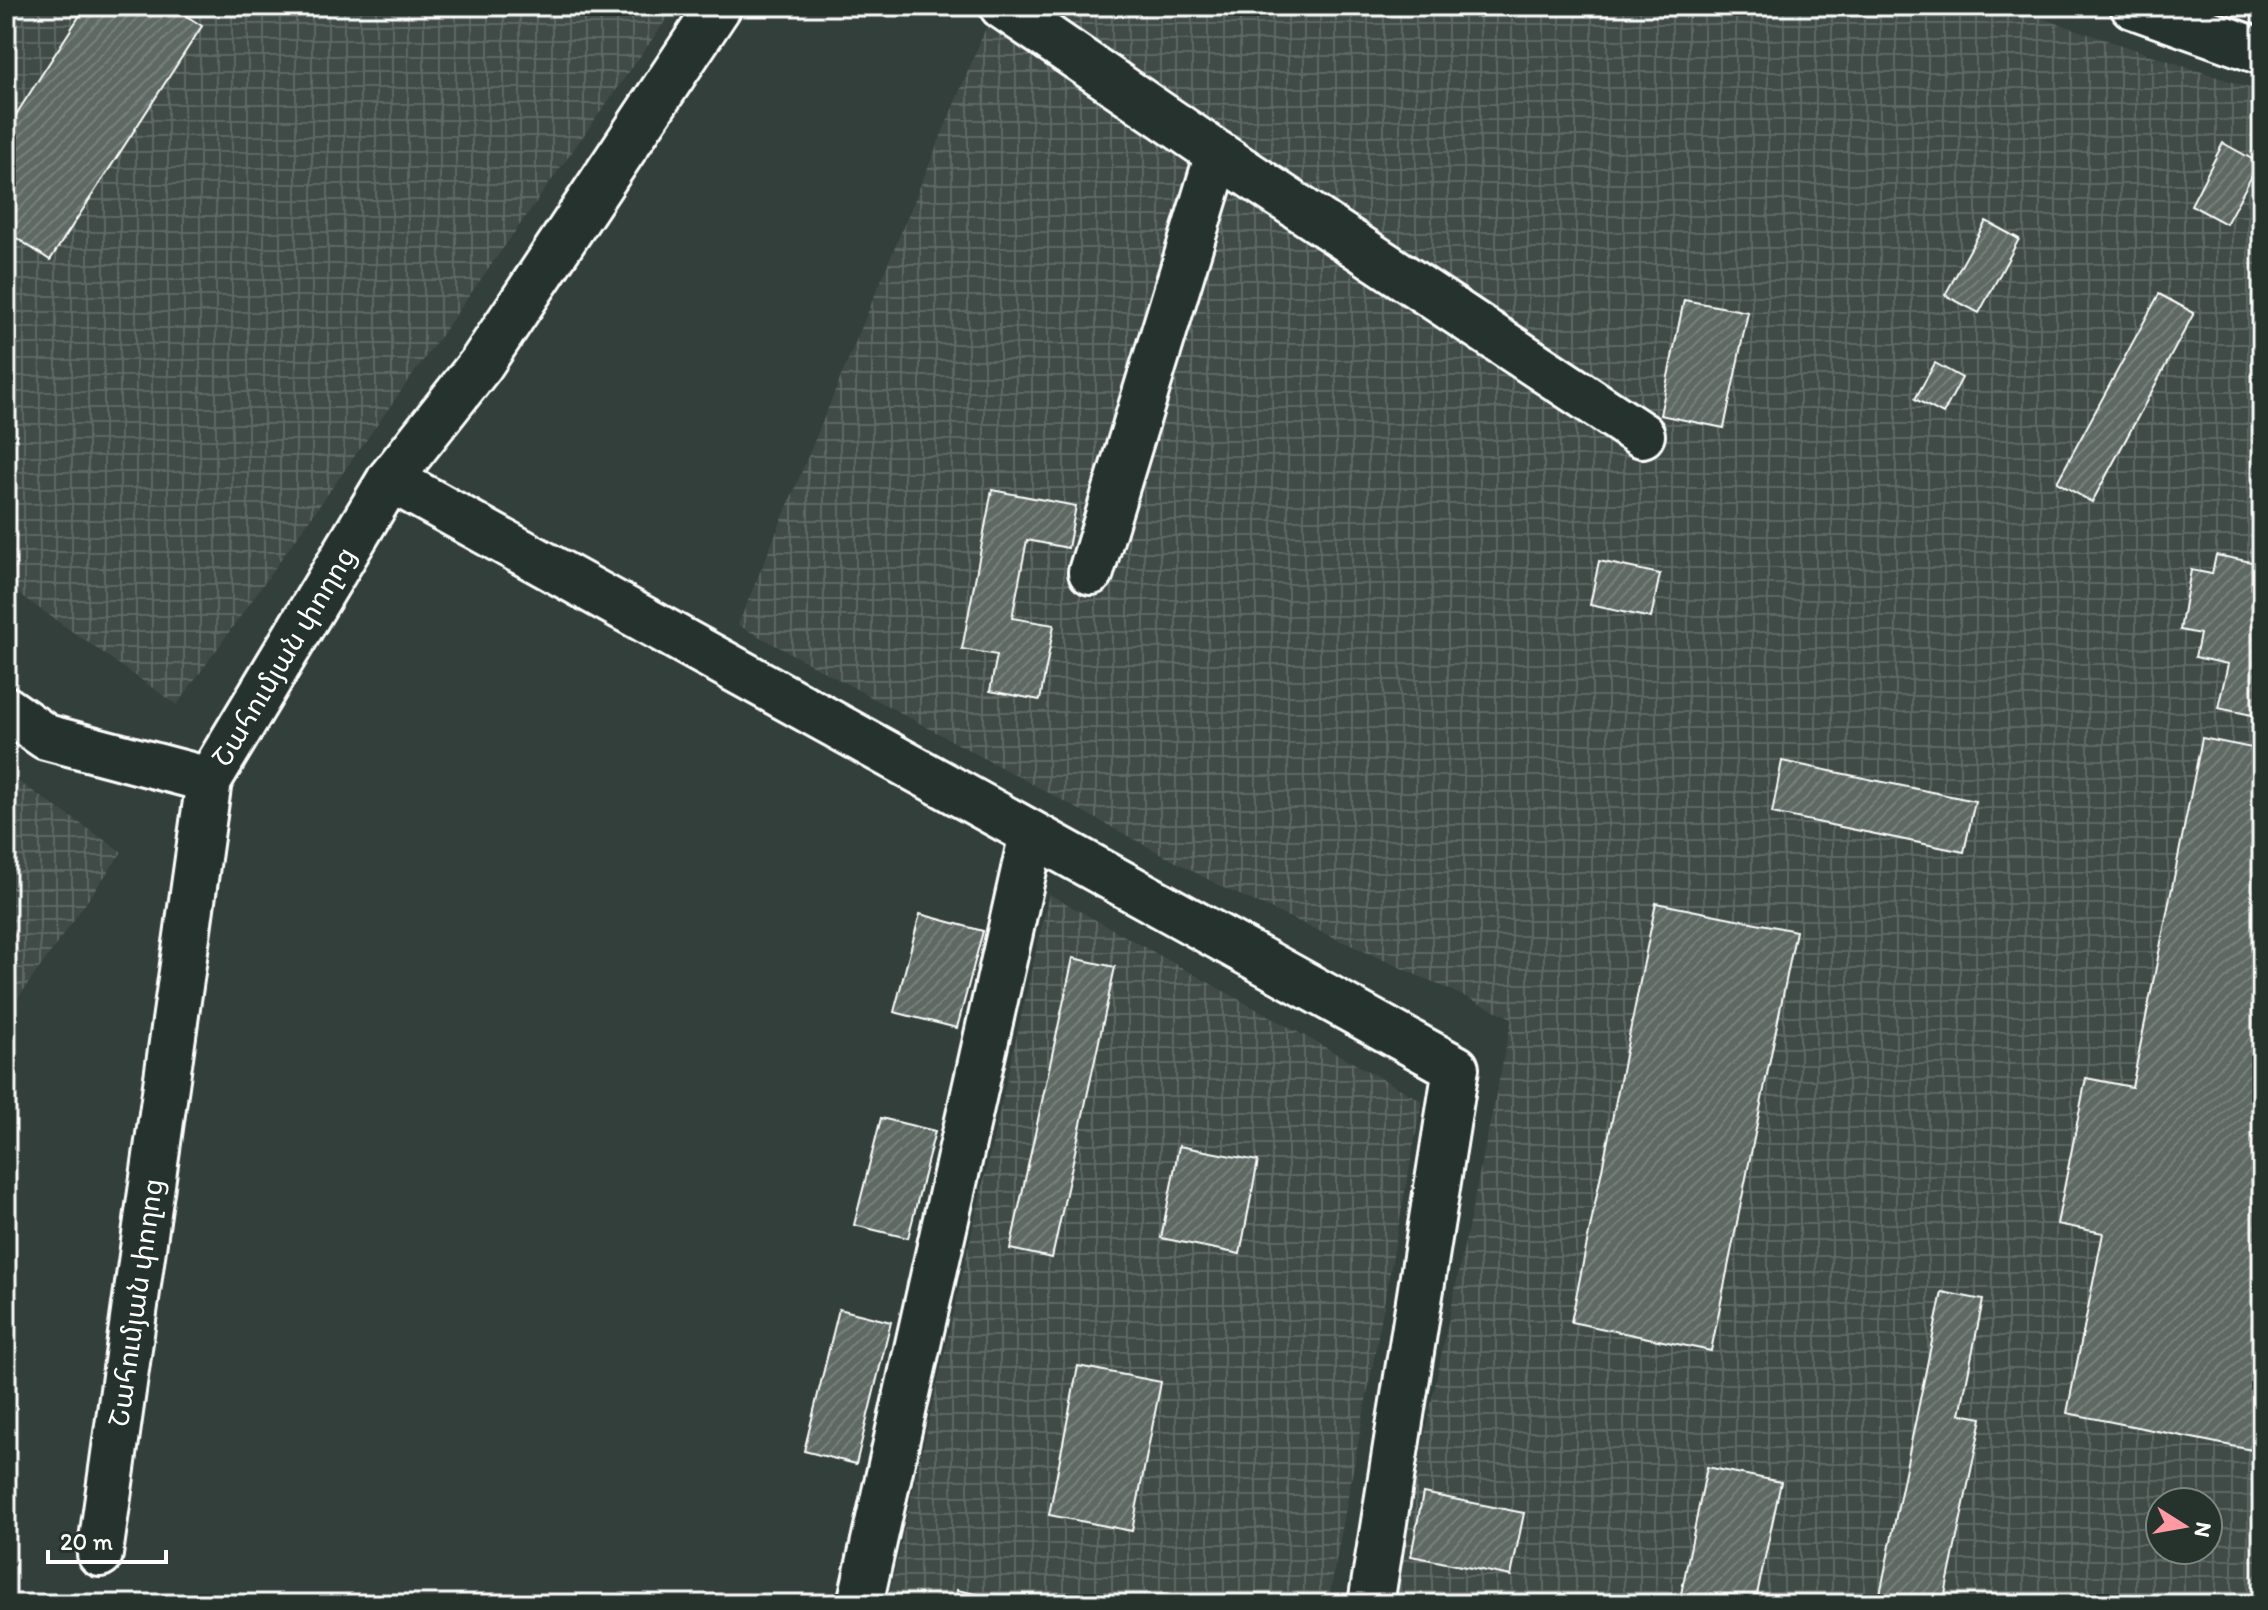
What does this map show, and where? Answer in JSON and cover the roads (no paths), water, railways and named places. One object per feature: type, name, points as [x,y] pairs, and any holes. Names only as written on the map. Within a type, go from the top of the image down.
[{"type":"street","name":"Շահումյան փողոց","points":[[100,1554],[209,780],[390,479],[481,364],[719,6]]},
{"type":"street","points":[[1002,6],[1218,154],[1642,435]]},
{"type":"street","points":[[2133,6],[2262,52]]},
{"type":"street","points":[[1091,572],[1218,154]]},
{"type":"street","points":[[390,479],[1456,1068],[1371,1604]]},
{"type":"street","points":[[6,709],[46,737],[209,780]]},
{"type":"street","points":[[860,1604],[1032,834]]}]
